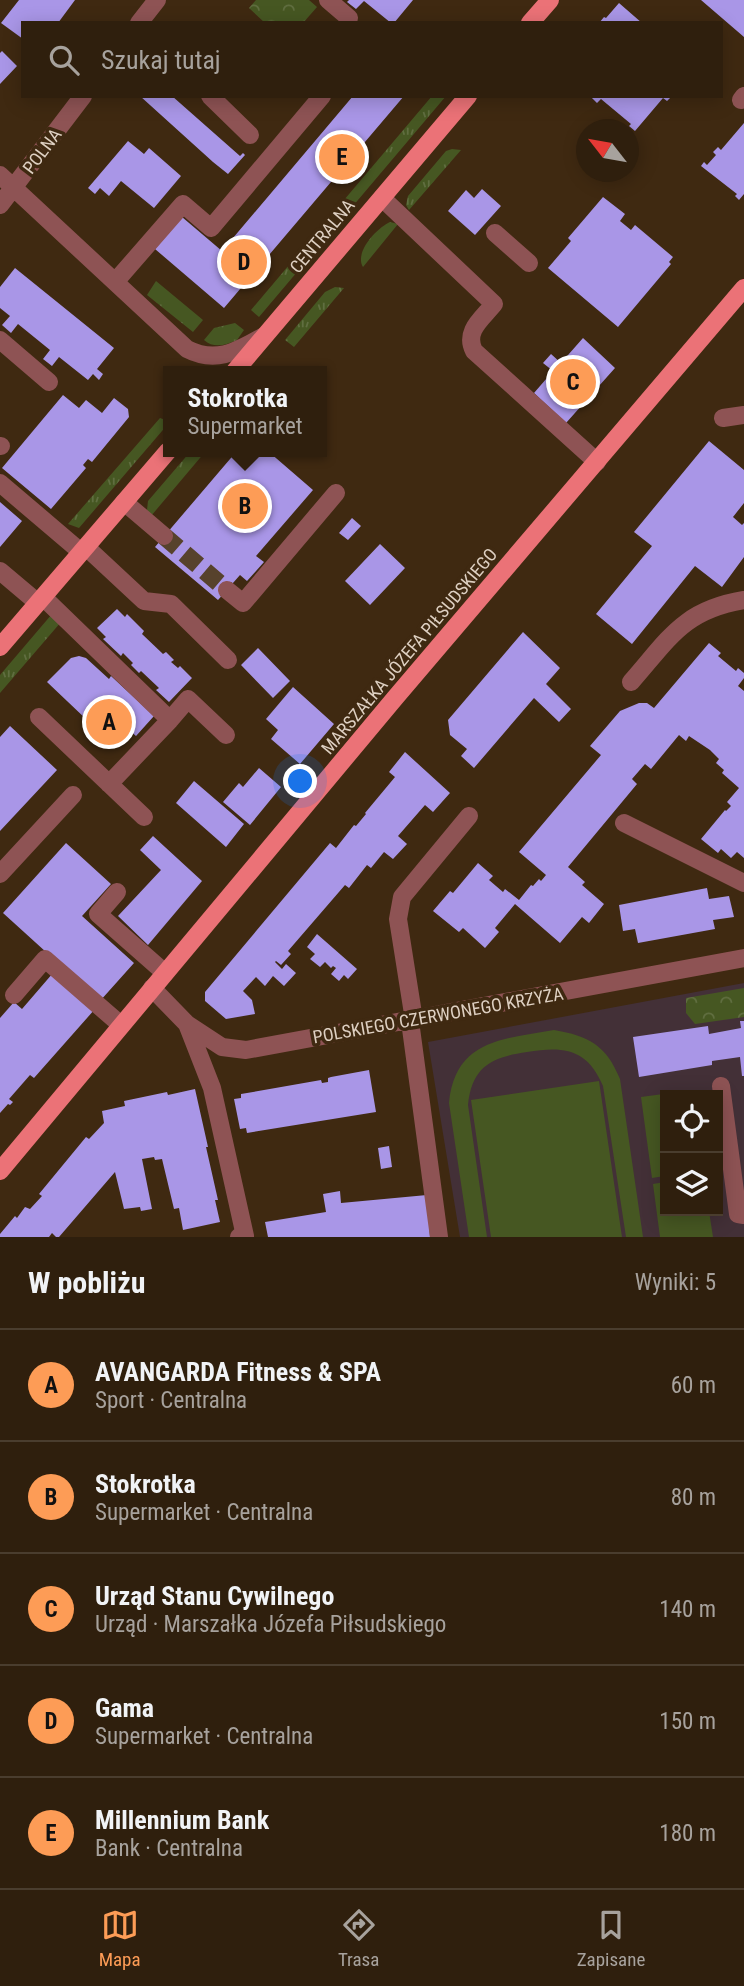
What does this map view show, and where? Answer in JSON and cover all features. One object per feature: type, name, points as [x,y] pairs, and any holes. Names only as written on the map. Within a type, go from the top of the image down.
[{"type":"main road","points":[[532,21],[550,0]]},
{"type":"main road","name":"CENTRALNA","points":[[239,366],[466,98]]},
{"type":"main road","name":"MARSZAŁKA JÓZEFA PIŁSUDSKIEGO","points":[[0,1171],[403,689],[744,288]]},
{"type":"main road","points":[[0,647],[163,457]]},
{"type":"street","points":[[140,21],[156,0]]},
{"type":"street","points":[[328,0],[349,18]]},
{"type":"street","name":"POLNA","points":[[0,205],[7,182],[81,98]]},
{"type":"street","points":[[213,98],[250,135]]},
{"type":"street","points":[[115,282],[183,204],[211,228],[321,98]]},
{"type":"street","points":[[7,182],[187,349],[200,355],[221,356],[265,335]]},
{"type":"street","points":[[382,198],[494,304],[473,328],[470,336],[474,351],[597,462]]},
{"type":"street","points":[[495,233],[529,263]]},
{"type":"street","points":[[0,340],[50,382]]},
{"type":"street","points":[[187,349],[195,366]]},
{"type":"street","points":[[723,418],[744,415]]},
{"type":"street","points":[[0,482],[144,601],[171,604],[228,660]]},
{"type":"street","points":[[227,590],[243,603],[336,493]]},
{"type":"street","points":[[124,502],[164,536]]},
{"type":"street","points":[[0,571],[40,600],[170,720]]},
{"type":"street","points":[[631,682],[680,625],[700,612],[744,600]]},
{"type":"street","points":[[110,784],[188,699],[226,735]]},
{"type":"street","points":[[39,717],[145,817]]},
{"type":"street","points":[[0,874],[73,795]]},
{"type":"street","points":[[439,1237],[398,919],[402,897],[469,816]]},
{"type":"street","points":[[624,822],[744,883]]},
{"type":"street","points":[[117,892],[98,914],[164,973]]},
{"type":"street","name":"POLSKIEGO CZERWONEGO KRZYŻA","points":[[152,988],[187,1024],[222,1047],[246,1050],[744,958]]},
{"type":"street","points":[[13,995],[45,959],[121,1026]]},
{"type":"street","points":[[187,1024],[212,1088],[245,1236],[239,1237]]},
{"type":"street","points":[[720,1086],[738,1214],[744,1215]]},
{"type":"shaded area","points":[[744,983],[744,1237],[460,1237],[428,1042]]},
{"type":"green space","points":[[256,0],[309,0],[317,7],[305,21],[263,21],[249,8]]},
{"type":"green space","points":[[430,98],[444,98],[259,317],[251,310]]},
{"type":"green space","points":[[461,150],[409,210],[406,205],[408,196],[446,151]]},
{"type":"green space","points":[[390,222],[398,224],[363,267],[362,254],[368,241]]},
{"type":"green space","points":[[156,281],[203,320],[193,332],[147,295]]},
{"type":"green space","points":[[335,287],[344,288],[294,347],[285,340],[325,292]]},
{"type":"green space","points":[[235,323],[244,330],[237,340],[216,345],[204,340],[214,328]]},
{"type":"green space","points":[[160,418],[163,419],[163,430],[79,528],[68,524]]},
{"type":"green space","points":[[186,457],[201,457],[151,516],[147,510],[148,501]]},
{"type":"green space","points":[[52,614],[61,622],[0,693],[0,675]]},
{"type":"green space","points":[[744,988],[744,1017],[695,1024],[686,1013],[686,998]]},
{"type":"green space","points":[[554,1030],[587,1039],[602,1050],[615,1067],[620,1079],[643,1237],[626,1237],[603,1086],[597,1073],[572,1052],[552,1049],[515,1054],[494,1061],[479,1072],[474,1081],[468,1105],[487,1237],[469,1237],[449,1103],[453,1082],[461,1066],[485,1046],[517,1036]]},
{"type":"green space","points":[[599,1081],[622,1237],[491,1237],[471,1100]]},
{"type":"green space","points":[[660,1094],[660,1177],[652,1178],[641,1097]]},
{"type":"green space","points":[[660,1183],[660,1216],[710,1216],[713,1237],[660,1237],[653,1184]]},
{"type":"building","points":[[19,0],[75,0],[59,21],[21,21],[21,38],[1,23]]},
{"type":"building","points":[[349,0],[413,0],[396,21],[389,21],[364,1],[356,9],[347,2]]},
{"type":"building","points":[[701,0],[744,0],[744,37]]},
{"type":"building","points":[[619,3],[640,21],[601,21]]},
{"type":"building","points":[[2,51],[17,66],[0,84],[0,53]]},
{"type":"building","points":[[142,98],[174,98],[240,156],[243,153],[245,155],[228,174]]},
{"type":"building","points":[[351,98],[402,98],[224,308],[155,249],[182,217],[222,251]]},
{"type":"building","points":[[592,98],[663,98],[639,126],[639,119],[625,119],[601,99],[597,103]]},
{"type":"building","points":[[744,123],[744,194],[739,200],[735,196],[737,194],[701,166],[704,162],[707,165],[716,155],[713,152],[718,147],[721,150]]},
{"type":"building","points":[[128,141],[144,154],[149,148],[181,176],[154,208],[121,181],[109,196],[100,188],[95,194],[88,188]]},
{"type":"building","points":[[482,189],[501,206],[475,235],[448,211],[466,190],[474,198]]},
{"type":"building","points":[[603,197],[625,214],[620,221],[631,230],[635,225],[673,257],[669,262],[671,264],[618,327],[548,268],[571,241],[568,238]]},
{"type":"building","points":[[15,268],[114,348],[97,369],[103,374],[99,380],[93,374],[88,380],[59,357],[52,366],[43,359],[50,350],[18,324],[11,333],[2,325],[10,316],[0,308],[0,287]]},
{"type":"building","points":[[583,338],[615,368],[566,423],[534,393],[553,371],[543,363],[551,354],[561,363]]},
{"type":"building","points":[[63,395],[79,408],[86,400],[102,413],[114,398],[128,409],[129,417],[92,462],[88,459],[83,465],[86,468],[51,509],[2,468]]},
{"type":"building","points":[[709,441],[744,470],[744,503],[733,517],[742,525],[744,523],[744,557],[722,587],[695,566],[632,644],[596,614],[652,546],[634,532]]},
{"type":"building","points":[[232,457],[275,457],[313,490],[256,556],[264,562],[247,581],[240,575],[218,600],[155,547]]},
{"type":"building","points":[[0,502],[22,521],[0,547]]},
{"type":"building","points":[[352,518],[361,526],[348,540],[339,533]]},
{"type":"building","points":[[380,544],[405,568],[370,605],[345,581]]},
{"type":"building","points":[[117,609],[125,617],[127,614],[144,631],[142,634],[163,654],[166,652],[174,660],[171,662],[178,668],[180,666],[192,678],[169,702],[156,690],[159,688],[131,665],[133,663],[123,653],[121,656],[103,639],[106,637],[97,628]]},
{"type":"building","points":[[523,632],[560,668],[546,684],[571,709],[559,722],[534,698],[474,768],[461,756],[467,749],[450,735],[448,720]]},
{"type":"building","points":[[709,643],[721,653],[718,656],[736,671],[738,668],[744,673],[738,686],[744,691],[744,858],[737,852],[731,858],[721,849],[718,853],[701,839],[731,806],[727,802],[739,788],[722,773],[724,770],[716,763],[719,759],[710,750],[689,736],[686,741],[679,735],[651,769],[645,764],[632,779],[637,784],[568,867],[585,882],[582,885],[604,904],[589,923],[582,917],[560,943],[515,904],[495,928],[499,932],[485,948],[463,928],[459,932],[433,911],[450,891],[453,893],[478,863],[493,876],[489,880],[503,892],[505,889],[519,900],[531,885],[539,879],[541,881],[546,875],[519,852],[601,755],[590,746],[620,711],[639,703],[647,703],[654,708]]},
{"type":"building","points":[[258,648],[290,681],[273,698],[241,665]]},
{"type":"building","points":[[71,658],[86,658],[109,679],[111,676],[154,716],[136,736],[129,730],[122,733],[114,731],[107,739],[47,682]]},
{"type":"building","points":[[293,687],[334,724],[300,764],[271,739],[278,730],[266,719]]},
{"type":"building","points":[[10,726],[57,770],[0,831],[0,737]]},
{"type":"building","points":[[405,752],[450,793],[433,812],[425,805],[398,836],[407,844],[393,859],[384,852],[371,868],[367,865],[349,888],[345,885],[288,951],[291,954],[281,965],[275,962],[282,969],[286,964],[296,973],[284,986],[273,976],[265,986],[256,977],[243,991],[252,1000],[255,1014],[226,1019],[205,1001],[205,992],[330,843],[336,848],[366,814],[395,777],[389,772]]},
{"type":"building","points":[[259,768],[281,787],[250,825],[223,802],[239,783],[243,787]]},
{"type":"building","points":[[194,781],[244,824],[226,847],[176,803]]},
{"type":"building","points":[[153,836],[202,881],[148,945],[118,916],[161,870],[140,850]]},
{"type":"building","points":[[66,843],[111,884],[82,916],[134,963],[100,1001],[3,913]]},
{"type":"building","points":[[707,888],[709,899],[729,896],[734,917],[713,920],[715,929],[638,943],[635,929],[623,931],[619,905]]},
{"type":"building","points":[[317,934],[357,969],[348,979],[344,975],[339,981],[331,974],[336,968],[331,968],[325,962],[320,967],[310,959],[315,954],[307,947]]},
{"type":"building","points":[[53,973],[95,1009],[34,1078],[30,1075],[9,1099],[13,1102],[0,1113],[0,1018],[14,1002],[22,1009]]},
{"type":"building","points":[[740,1021],[744,1021],[744,1076],[740,1057],[712,1061],[712,1065],[639,1077],[633,1037],[708,1026],[709,1034],[741,1028]]},
{"type":"building","points":[[369,1070],[376,1112],[247,1133],[246,1128],[240,1129],[234,1099],[241,1098],[241,1094],[321,1080],[322,1083],[328,1082],[331,1077]]},
{"type":"building","points":[[195,1089],[220,1222],[183,1230],[179,1208],[174,1209],[162,1159],[155,1160],[154,1157],[142,1159],[152,1209],[124,1209],[115,1172],[59,1237],[52,1233],[49,1237],[0,1237],[15,1216],[17,1218],[25,1207],[30,1209],[42,1196],[39,1194],[86,1137],[89,1139],[104,1123],[102,1111],[125,1106],[124,1101]]},
{"type":"building","points":[[389,1146],[392,1167],[381,1169],[378,1148]]},
{"type":"building","points":[[340,1191],[341,1203],[427,1195],[430,1237],[268,1237],[265,1222],[326,1212],[323,1194]]},
{"type":"tunnel","points":[[164,536],[227,590]]},
{"type":"place","name":"Millennium Bank","points":[[342,157]]},
{"type":"place","name":"Gama","points":[[244,262]]},
{"type":"place","name":"Urząd Stanu Cywilnego","points":[[573,382]]},
{"type":"place","name":"Stokrotka","points":[[245,506]]},
{"type":"place","name":"AVANGARDA Fitness & SPA","points":[[109,722]]}]
